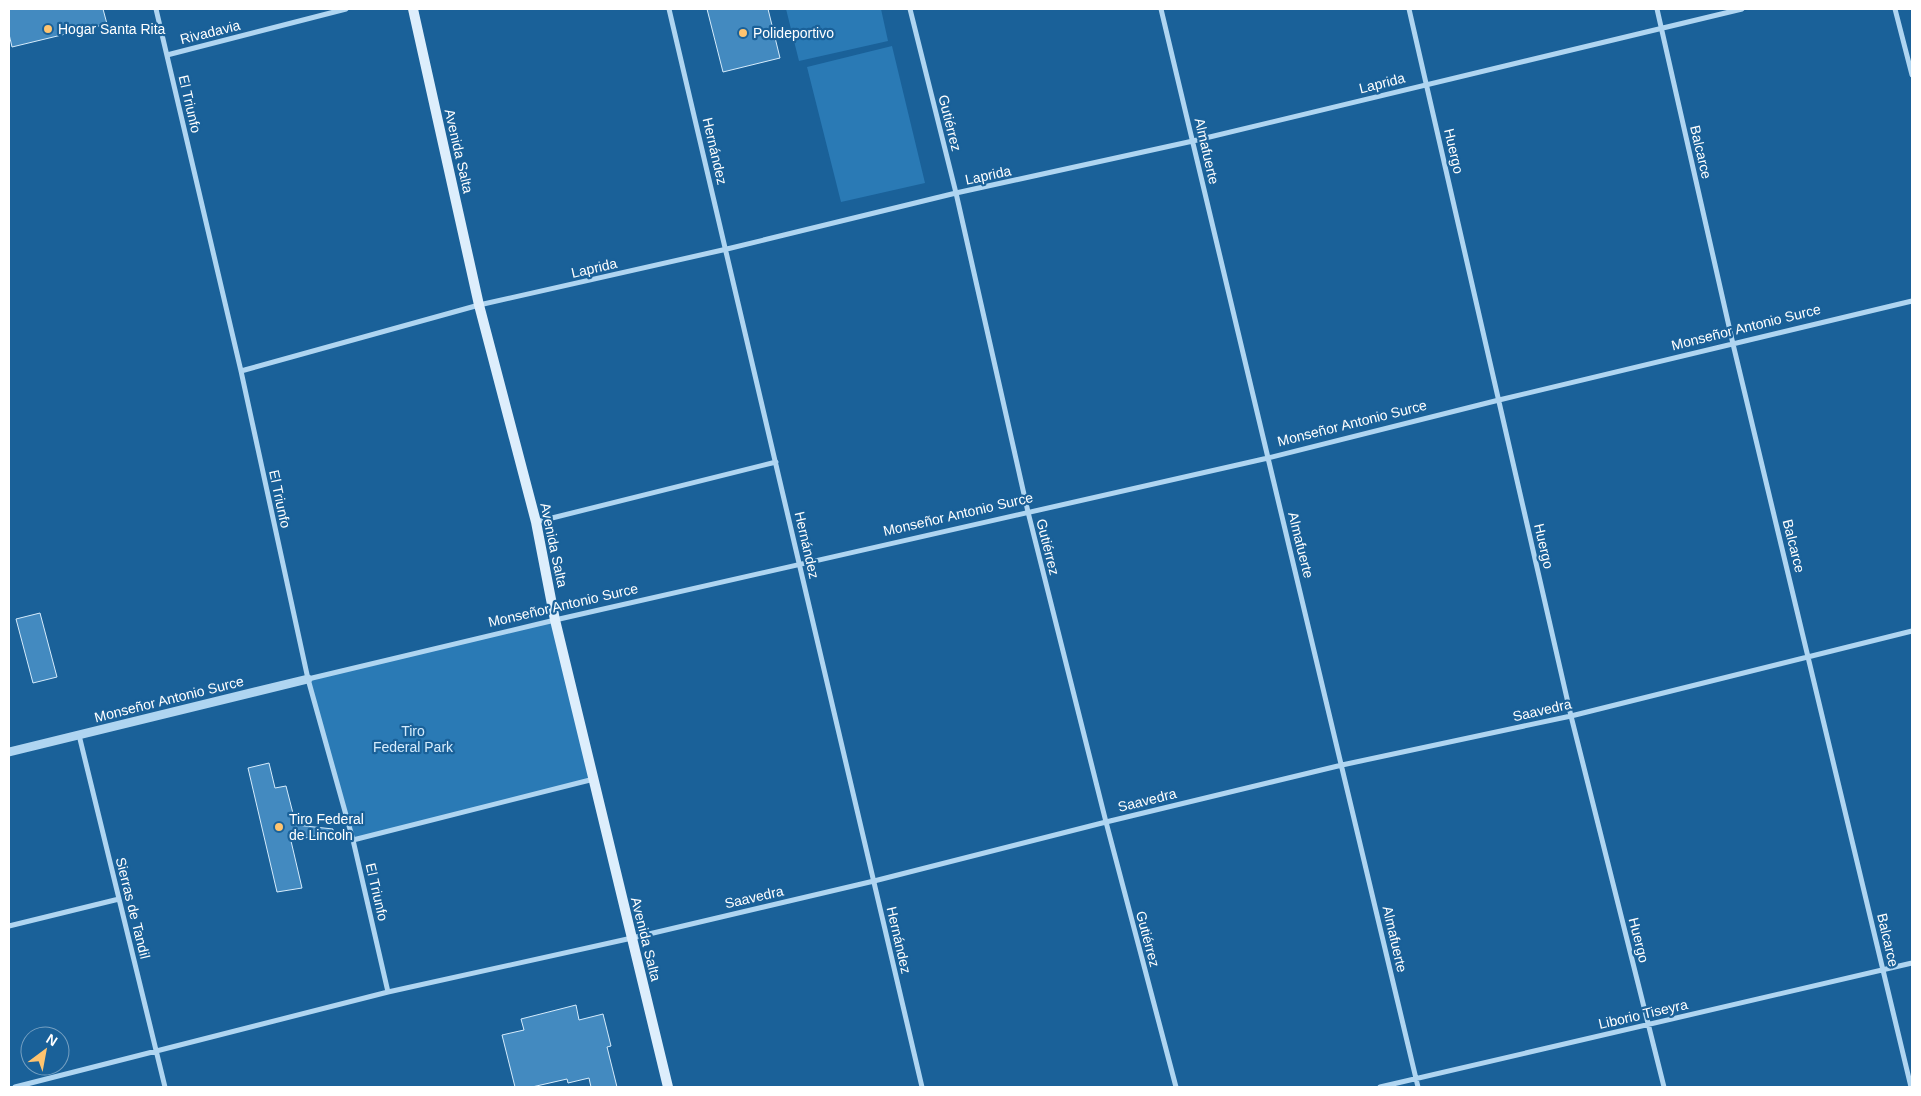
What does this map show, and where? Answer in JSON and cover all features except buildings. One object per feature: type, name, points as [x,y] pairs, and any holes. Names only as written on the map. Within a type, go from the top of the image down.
[{"type":"main road","name":"Avenida Salta","points":[[413,9],[479,305],[536,522],[555,620],[668,1087]]},
{"type":"street","name":"El Triunfo","points":[[156,9],[241,371],[308,679],[353,840],[388,992]]},
{"type":"street","name":"Rivadavia","points":[[167,55],[346,9]]},
{"type":"street","name":"Hernández","points":[[669,9],[922,1087]]},
{"type":"street","name":"Gutiérrez","points":[[910,9],[956,193],[1028,512],[1106,822],[1176,1087]]},
{"type":"street","name":"Almafuerte","points":[[1161,9],[1418,1087]]},
{"type":"street","name":"Huergo","points":[[1409,9],[1571,716],[1664,1087]]},
{"type":"street","name":"Balcarce","points":[[1657,9],[1733,344],[1911,1087]]},
{"type":"street","name":"Laprida","points":[[241,371],[479,305],[726,249],[956,193],[1193,141],[1742,9]]},
{"type":"street","points":[[1895,9],[1912,75]]},
{"type":"street","name":"Monseñor Antonio Surce","points":[[9,752],[555,620],[1268,458],[1499,400],[1912,301]]},
{"type":"street","points":[[536,522],[776,462]]},
{"type":"street","name":"Saavedra","points":[[15,1087],[388,992],[632,938],[874,881],[1342,765],[1571,716],[1912,631]]},
{"type":"street","name":"Sierras de Tandil","points":[[79,735],[165,1087]]},
{"type":"street","points":[[353,840],[594,779]]},
{"type":"street","points":[[9,926],[119,899]]},
{"type":"street","name":"Liborio Tiseyra","points":[[1380,1087],[1912,963]]},
{"type":"green space","points":[[786,9],[881,9],[888,41],[799,61]]},
{"type":"green space","points":[[892,46],[925,183],[841,202],[807,67]]},
{"type":"green space","name":"Tiro Federal Park","points":[[555,620],[594,779],[353,840],[308,679]]},
{"type":"place","name":"Hogar Santa Rita","points":[[48,29]]},
{"type":"place","name":"Polideportivo","points":[[743,33]]},
{"type":"place","name":"Tiro Federal de Lincoln","points":[[279,827]]}]
